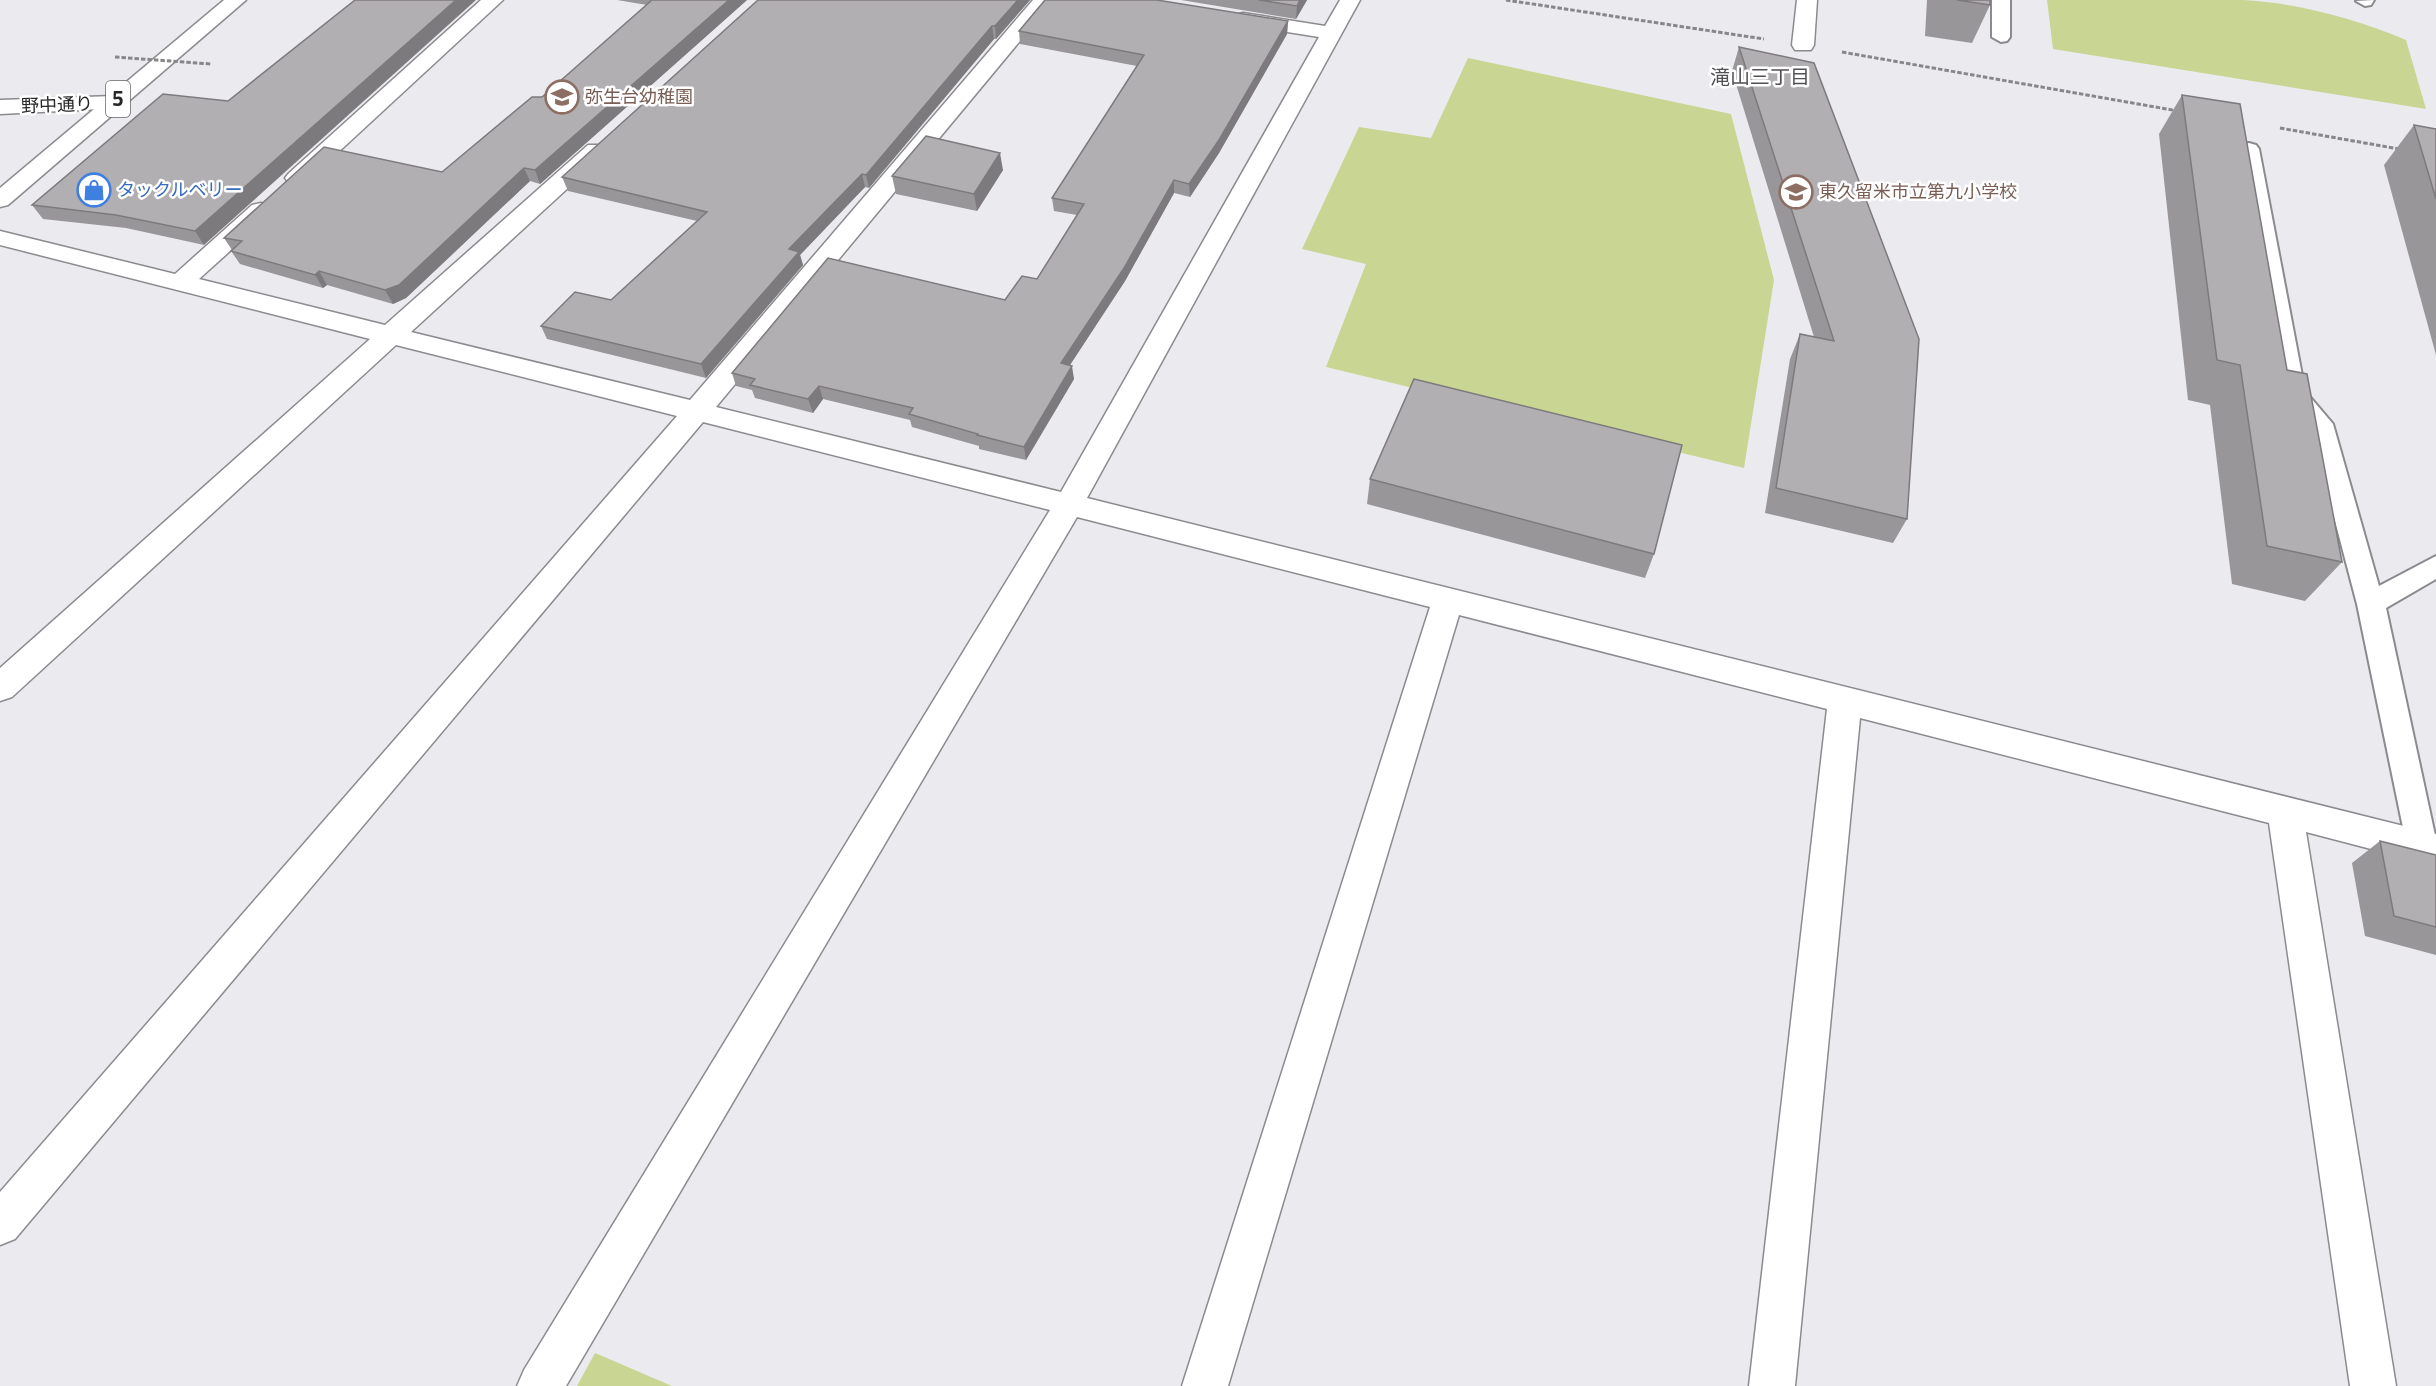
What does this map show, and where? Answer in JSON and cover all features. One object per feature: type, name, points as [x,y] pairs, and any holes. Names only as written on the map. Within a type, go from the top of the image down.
[{"type":"street","name":"5","points":[[0,200],[236,0]]},
{"type":"street","points":[[181,282],[493,0]]},
{"type":"street","points":[[0,1224],[696,412],[1044,0]]},
{"type":"street","points":[[540,1386],[1069,504],[1350,0]]},
{"type":"street","points":[[1803,45],[1807,0]]},
{"type":"street","points":[[1224,15],[1330,33]]},
{"type":"street","name":"野中通り","points":[[0,107],[113,103]]},
{"type":"street","points":[[0,688],[612,135]]},
{"type":"street","points":[[0,238],[1448,599],[2429,848]]},
{"type":"street","points":[[1205,1386],[1448,599]]},
{"type":"street","points":[[1772,1386],[1845,699]]},
{"type":"street","points":[[2285,811],[2373,1386]]},
{"type":"lane","points":[[2001,0],[2001,37]]},
{"type":"lane","points":[[2249,149],[2294,393],[2321,424],[2371,604],[2429,848]]},
{"type":"lane","points":[[2371,604],[2436,566]]},
{"type":"path","points":[[1506,0],[1803,45],[2184,112]]},
{"type":"path","points":[[115,57],[211,64]]},
{"type":"path","points":[[2276,128],[2403,149]]},
{"type":"green space","points":[[2047,0],[2243,0],[2306,8],[2347,19],[2406,40],[2426,109],[2053,49]]},
{"type":"green space","points":[[1468,58],[1731,114],[1774,280],[1744,468],[1326,367],[1366,264],[1302,249],[1359,127],[1431,138]]},
{"type":"green space","points":[[595,1353],[672,1386],[577,1386]]},
{"type":"building","points":[[355,0],[456,0],[195,231],[116,215],[32,205],[163,94],[228,101]]},
{"type":"building","points":[[652,0],[729,0],[535,170],[524,168],[399,285],[385,290],[319,271],[315,275],[231,251],[242,241],[224,238],[324,147],[442,172],[532,97],[542,97]]},
{"type":"building","points":[[758,0],[1018,0],[995,26],[992,26],[866,175],[862,174],[789,249],[799,252],[701,364],[541,326],[575,292],[611,300],[707,212],[562,177]]},
{"type":"building","points":[[1045,0],[1157,0],[1288,21],[1219,140],[1189,184],[1174,180],[1124,268],[1061,363],[1072,366],[1024,447],[909,414],[913,408],[819,386],[808,399],[750,385],[755,379],[732,373],[828,258],[1005,300],[1022,276],[1037,279],[1084,204],[1052,198],[1144,55],[1019,31]]},
{"type":"building","points":[[1259,0],[1300,0],[1297,6]]},
{"type":"building","points":[[1957,0],[1990,0],[1990,5]]},
{"type":"building","points":[[1739,47],[1814,63],[1919,339],[1907,519],[1776,488],[1800,334],[1834,341]]},
{"type":"building","points":[[2182,95],[2240,104],[2287,370],[2307,374],[2342,562],[2267,546],[2240,365],[2217,360]]},
{"type":"building","points":[[2414,125],[2436,129],[2436,199]]},
{"type":"building","points":[[926,136],[1000,153],[974,194],[892,176]]},
{"type":"building","points":[[1414,379],[1682,445],[1654,554],[1370,479]]},
{"type":"building","points":[[2380,841],[2436,855],[2436,927],[2394,916]]},
{"type":"place","name":"弥生台幼稚園","points":[[562,97]]},
{"type":"place","name":"タックルベリー","points":[[94,190]]},
{"type":"place","name":"東久留米市立第九小学校","points":[[1796,192]]},
{"type":"district","name":"滝山三丁目","points":[[1760,77]]}]
